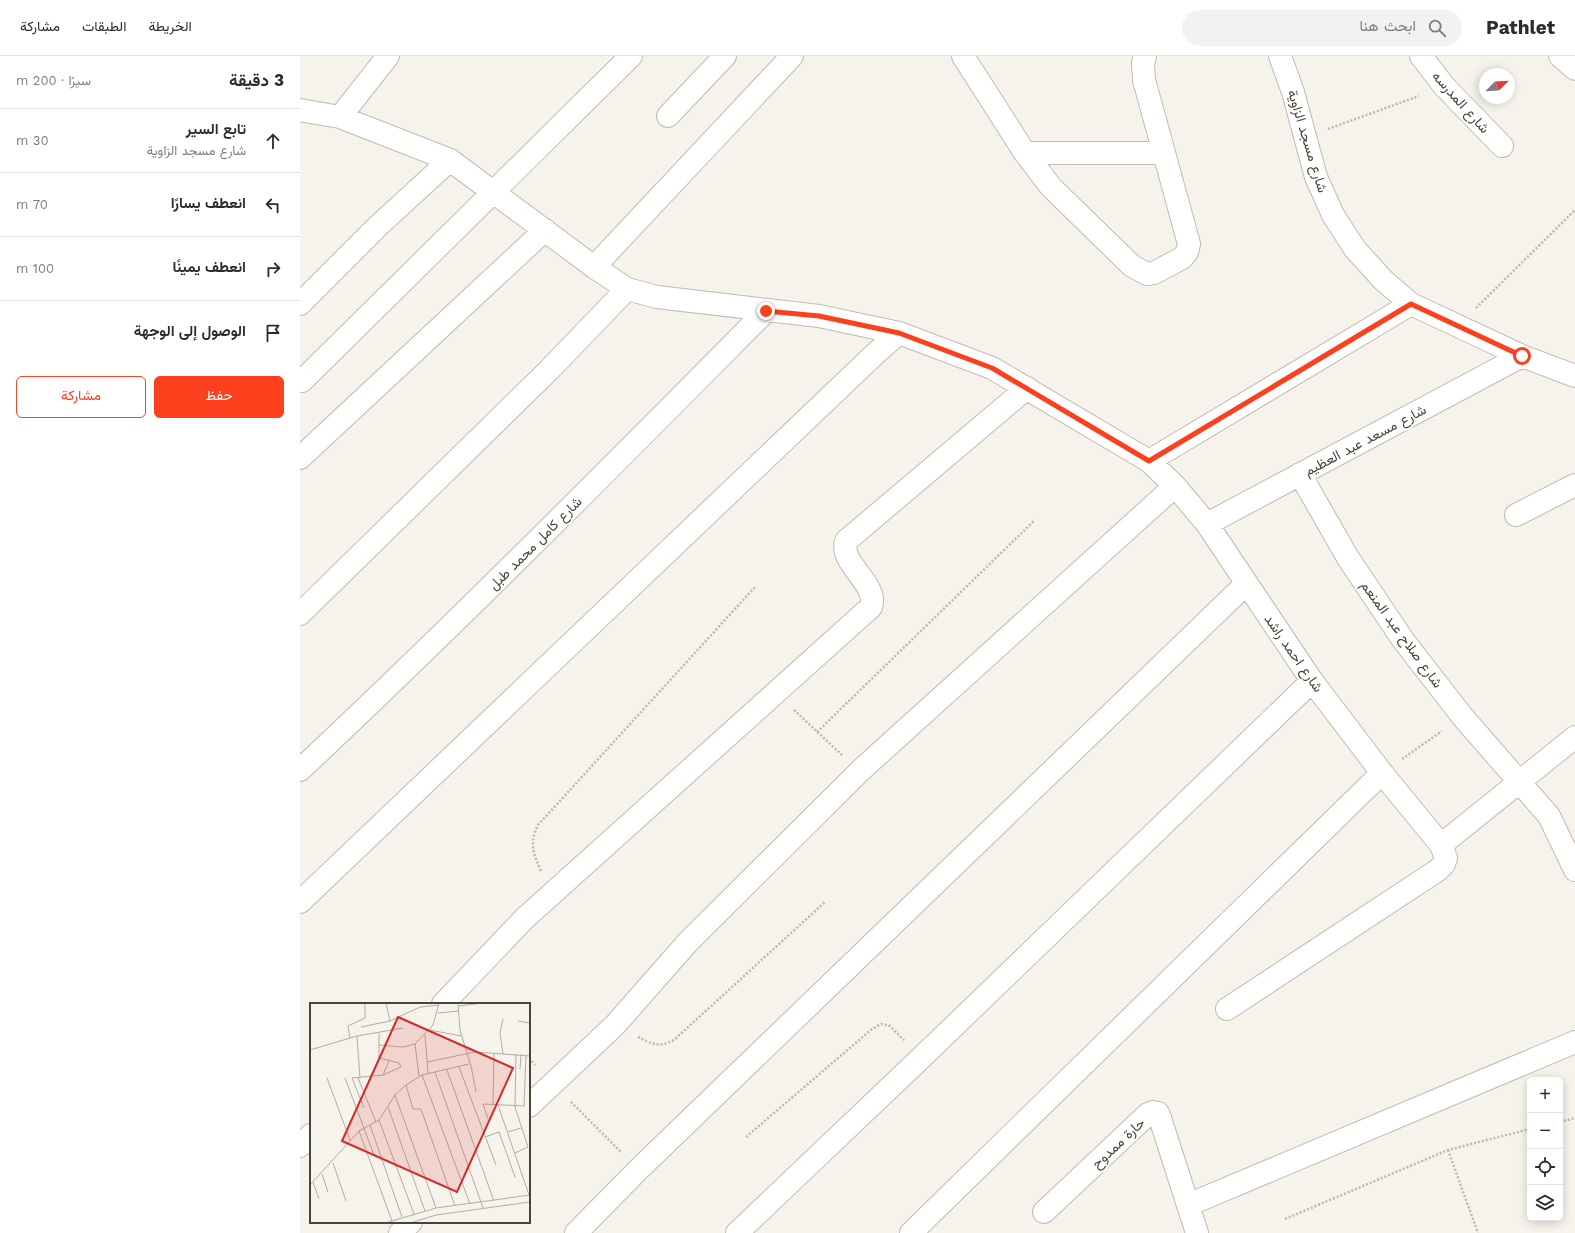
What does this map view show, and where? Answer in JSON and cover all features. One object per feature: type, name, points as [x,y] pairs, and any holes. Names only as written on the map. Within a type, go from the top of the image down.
[{"type":"street","points":[[340,117],[388,56]]},
{"type":"street","points":[[302,381],[631,56]]},
{"type":"street","points":[[668,116],[725,56]]},
{"type":"street","points":[[594,267],[792,56]]},
{"type":"street","points":[[963,56],[1025,153],[1051,187],[1132,266],[1147,274],[1154,273],[1182,258],[1187,252],[1189,244],[1144,80],[1143,63],[1145,56]]},
{"type":"street","name":"شارع مسجد الزاوية","points":[[1280,56],[1306,138],[1316,177],[1333,215],[1356,249],[1383,280],[1411,304],[1522,356],[1575,376]]},
{"type":"street","name":"شارع المدرسه","points":[[1421,56],[1444,86],[1502,146]]},
{"type":"street","points":[[1560,56],[1575,69]]},
{"type":"street","name":"شارع احمد راشد","points":[[300,110],[340,117],[450,160],[594,267],[627,289],[657,297],[766,311],[819,316],[899,333],[992,368],[1149,461],[1175,486],[1207,524],[1312,681],[1382,773],[1441,844]]},
{"type":"street","points":[[1025,153],[1164,153]]},
{"type":"street","points":[[300,304],[378,226],[450,160]]},
{"type":"street","points":[[300,458],[545,230]]},
{"type":"street","points":[[300,614],[549,370],[627,289]]},
{"type":"street","points":[[1149,461],[1411,304]]},
{"type":"street","name":"شارع كامل محمد طبل","points":[[300,770],[394,682],[508,570],[766,311]]},
{"type":"street","points":[[300,902],[875,354],[899,333]]},
{"type":"street","name":"شارع مسعد عبد العظيم","points":[[1207,524],[1522,356]]},
{"type":"street","points":[[443,1003],[525,918],[552,893],[775,692],[872,607],[872,596],[845,553],[846,541],[1027,388]]},
{"type":"street","name":"شارع صلاح عبد المنعم","points":[[1300,474],[1352,565],[1403,640],[1462,716],[1549,816],[1575,870]]},
{"type":"street","points":[[1516,515],[1575,485]]},
{"type":"street","points":[[530,1105],[615,1025],[702,929],[860,771],[1175,486]]},
{"type":"street","points":[[576,1233],[639,1169],[1246,584]]},
{"type":"street","points":[[737,1233],[922,1058],[1312,681]]},
{"type":"street","points":[[1227,1009],[1438,870],[1444,864],[1446,858],[1441,844],[1575,737]]},
{"type":"street","points":[[911,1233],[1382,773]]},
{"type":"street","points":[[1197,1233],[1188,1205],[1575,1042]]},
{"type":"street","name":"حارة ممدوح","points":[[1044,1212],[1148,1114],[1153,1112],[1158,1113],[1160,1118],[1188,1205]]},
{"type":"street","points":[[300,1146],[310,1136]]},
{"type":"street","points":[[400,1233],[410,1223]]},
{"type":"path","points":[[1306,138],[1444,86]]},
{"type":"path","points":[[1457,326],[1575,210]]},
{"type":"path","points":[[817,732],[1035,520]]},
{"type":"path","points":[[552,893],[532,853],[533,835],[538,825],[755,586]]},
{"type":"path","points":[[775,692],[860,771]]},
{"type":"path","points":[[1382,773],[1462,716]]},
{"type":"path","points":[[615,1025],[655,1045],[665,1044],[674,1040],[825,902]]},
{"type":"path","points":[[746,1137],[872,1029],[881,1024],[890,1026],[922,1058]]},
{"type":"path","points":[[552,1083],[639,1169]]},
{"type":"path","points":[[1563,1121],[1575,1118]]},
{"type":"path","points":[[1285,1219],[1448,1150],[1527,1130]]},
{"type":"path","points":[[1448,1150],[1478,1233]]},
{"type":"route","points":[[766,311],[819,316],[899,333],[992,368],[1149,461],[1411,304],[1522,356]]}]
